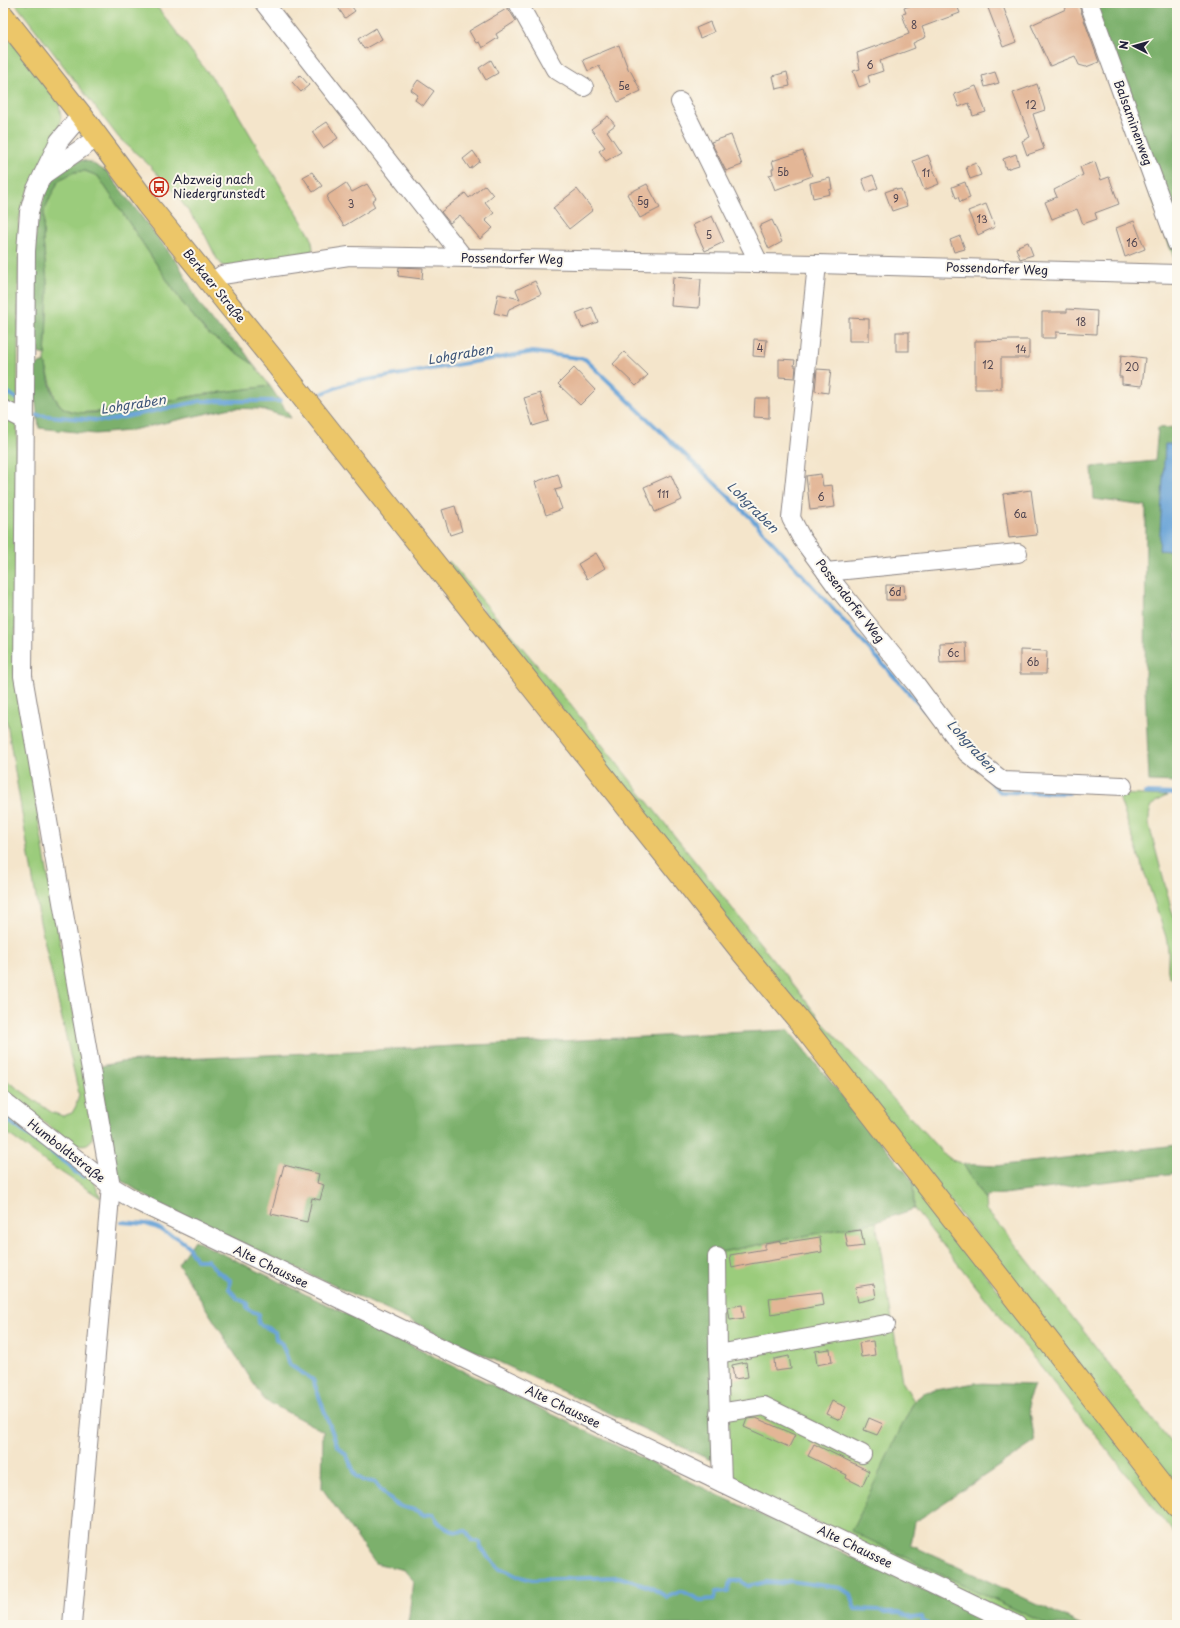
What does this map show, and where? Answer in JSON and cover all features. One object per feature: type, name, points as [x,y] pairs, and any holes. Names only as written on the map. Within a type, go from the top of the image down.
[{"type":"main road","name":"Berkaer Straße","points":[[3,16],[82,115],[141,196],[743,953],[797,1018],[1177,1506]]},
{"type":"street","points":[[264,3],[464,258]]},
{"type":"street","points":[[518,3],[554,68],[584,87]]},
{"type":"street","name":"Balsaminenweg","points":[[1089,3],[1177,244]]},
{"type":"street","points":[[680,102],[759,263]]},
{"type":"street","points":[[72,1625],[111,1186],[23,676],[26,251],[29,212],[35,191],[59,141],[82,115]]},
{"type":"street","points":[[43,175],[98,137]]},
{"type":"street","name":"Possendorfer Weg","points":[[211,283],[222,275],[349,256],[817,264],[1177,274]]},
{"type":"street","name":"Possendorfer Weg","points":[[817,264],[791,518],[802,539],[826,572],[915,682],[967,752],[1003,781],[1123,786]]},
{"type":"street","points":[[3,409],[25,420]]},
{"type":"street","points":[[826,572],[1018,553]]},
{"type":"street","name":"Humboldtstraße","points":[[3,1101],[111,1186]]},
{"type":"street","name":"Alte Chaussee","points":[[111,1186],[162,1214],[1017,1625]]},
{"type":"street","points":[[717,1257],[719,1413],[722,1483]]},
{"type":"street","points":[[718,1354],[886,1324]]},
{"type":"street","points":[[719,1413],[764,1406],[862,1454]]},
{"type":"green space","points":[[15,3],[154,3],[232,104],[311,237],[313,248],[311,254],[224,267],[217,259],[203,231],[175,193],[147,163],[119,138]]},
{"type":"green space","points":[[1082,3],[1177,3],[1177,267]]},
{"type":"green space","points":[[3,29],[59,103],[61,117],[59,131],[24,200],[19,221],[15,676],[49,883],[92,1111],[92,1137],[90,1142],[80,1145],[71,1142],[3,1092],[3,1078],[51,1112],[63,1116],[72,1113],[76,1106],[79,1094],[40,922],[3,699]]},
{"type":"green space","points":[[81,160],[90,162],[107,172],[179,265],[196,298],[212,322],[242,348],[253,364],[207,333],[181,301],[98,176],[85,171],[74,172],[59,180],[44,210],[43,240],[48,293],[45,355],[34,352],[33,261],[39,214],[45,194],[55,177],[64,169]]},
{"type":"green space","points":[[85,171],[98,176],[181,301],[207,333],[253,364],[270,386],[199,395],[121,410],[74,413],[62,407],[55,398],[45,362],[48,293],[43,240],[44,210],[59,180],[74,172]]},
{"type":"green space","points":[[45,362],[50,386],[55,398],[62,407],[73,412],[107,412],[200,395],[270,386],[291,418],[260,409],[231,408],[128,431],[95,434],[39,428],[33,366]]},
{"type":"green space","points":[[1177,427],[1177,782],[1149,781],[1145,686],[1146,506],[1094,499],[1092,467],[1155,461],[1158,428]]},
{"type":"green space","points":[[449,561],[569,703],[825,1025],[943,1153],[952,1160],[963,1164],[985,1200],[986,1210],[1011,1239],[1177,1450],[1177,1490],[447,564]]},
{"type":"green space","points":[[1118,794],[1167,796],[1157,801],[1150,810],[1149,825],[1177,930],[1177,979],[1169,976],[1166,937]]},
{"type":"green space","points":[[788,1030],[913,1181],[914,1209],[876,1222],[711,1254],[717,1463],[158,1204],[118,1178],[98,1074],[101,1066],[121,1062]]},
{"type":"green space","points":[[3,1111],[94,1182],[101,1198],[47,1163],[3,1130]]},
{"type":"green space","points":[[1177,1145],[1177,1173],[987,1196],[985,1200],[963,1164],[995,1166]]},
{"type":"green space","points":[[913,1181],[1177,1519],[1177,1537],[914,1209]]},
{"type":"green space","points":[[876,1222],[902,1381],[914,1401],[852,1531],[1048,1625],[1034,1625],[724,1478],[711,1254]]},
{"type":"green space","points":[[194,1240],[720,1496],[1000,1625],[408,1625],[413,1580],[404,1570],[375,1563],[322,1488],[323,1431],[264,1400],[178,1264]]},
{"type":"green space","points":[[975,1383],[1034,1385],[1028,1400],[1035,1442],[915,1522],[911,1545],[1082,1625],[1048,1625],[851,1531],[914,1401],[925,1392]]},
{"type":"water","points":[[1165,444],[1177,444],[1177,552],[1159,550]]},
{"type":"building","points":[[335,3],[349,3],[355,11],[345,18]]},
{"type":"building","points":[[917,3],[956,3],[960,13],[922,27],[926,37],[913,43],[915,48],[880,61],[883,71],[868,76],[870,83],[859,87],[853,71],[860,69],[857,53],[909,34],[902,14],[906,13],[904,8]]},
{"type":"building","points":[[1002,3],[1016,42],[1003,47],[988,8]]},
{"type":"building","points":[[1064,3],[1078,3],[1099,62],[1086,67],[1079,65],[1075,56],[1050,66],[1031,25],[1066,9]]},
{"type":"building","points":[[508,8],[516,21],[496,34],[498,38],[482,48],[479,42],[476,43],[469,31]]},
{"type":"building","points":[[710,22],[714,32],[700,38],[696,28]]},
{"type":"building","points":[[376,28],[382,39],[364,49],[358,39]]},
{"type":"building","points":[[619,45],[629,71],[630,70],[641,91],[618,102],[599,66],[588,71],[583,60]]},
{"type":"building","points":[[491,60],[498,73],[486,80],[479,68]]},
{"type":"building","points":[[787,72],[790,86],[776,89],[773,76]]},
{"type":"building","points":[[995,72],[999,83],[985,87],[982,76]]},
{"type":"building","points":[[300,75],[309,85],[301,92],[292,82]]},
{"type":"building","points":[[418,80],[434,91],[423,106],[415,100],[418,95],[411,90]]},
{"type":"building","points":[[1037,84],[1045,110],[1033,114],[1044,149],[1027,155],[1022,141],[1030,137],[1013,93]]},
{"type":"building","points":[[976,86],[986,112],[973,116],[969,103],[959,107],[954,94]]},
{"type":"building","points":[[608,116],[615,125],[607,131],[621,152],[606,161],[599,151],[605,147],[591,129]]},
{"type":"building","points":[[327,122],[338,138],[323,148],[312,132]]},
{"type":"building","points":[[731,135],[742,165],[726,171],[711,142]]},
{"type":"building","points":[[473,151],[480,161],[470,169],[463,159]]},
{"type":"building","points":[[803,151],[812,176],[775,190],[769,175],[773,174],[772,169],[774,168],[772,161]]},
{"type":"building","points":[[1016,154],[1019,165],[1006,169],[1003,159]]},
{"type":"building","points":[[928,155],[939,184],[924,190],[913,161]]},
{"type":"building","points":[[1095,162],[1101,180],[1109,177],[1119,204],[1095,213],[1097,219],[1083,224],[1077,209],[1052,219],[1045,202],[1057,197],[1054,190],[1083,175],[1080,167]]},
{"type":"building","points":[[976,163],[981,175],[970,179],[966,167]]},
{"type":"building","points":[[312,172],[322,186],[313,192],[303,177]]},
{"type":"building","points":[[873,175],[878,188],[867,192],[862,179]]},
{"type":"building","points":[[830,178],[832,189],[829,190],[830,194],[813,198],[810,183]]},
{"type":"building","points":[[965,182],[970,198],[960,202],[958,197],[956,198],[952,187]]},
{"type":"building","points":[[346,183],[352,192],[367,184],[376,198],[372,201],[375,207],[344,226],[327,200],[328,195]]},
{"type":"building","points":[[647,184],[660,208],[640,218],[627,194]]},
{"type":"building","points":[[485,185],[493,195],[485,202],[494,213],[485,220],[493,228],[480,239],[460,215],[450,223],[441,212],[465,193],[469,198]]},
{"type":"building","points":[[896,188],[897,190],[901,189],[907,206],[892,211],[885,192]]},
{"type":"building","points":[[577,189],[593,210],[569,229],[553,208]]},
{"type":"building","points":[[986,204],[995,227],[978,235],[968,211]]},
{"type":"building","points":[[712,216],[724,242],[705,251],[693,225]]},
{"type":"building","points":[[772,220],[782,242],[769,249],[759,226]]},
{"type":"building","points":[[1134,221],[1145,249],[1125,257],[1116,228]]},
{"type":"building","points":[[960,236],[965,249],[954,252],[950,240]]},
{"type":"building","points":[[1028,242],[1033,255],[1020,259],[1016,248]]},
{"type":"building","points":[[399,267],[423,268],[422,279],[398,276]]},
{"type":"building","points":[[673,277],[701,279],[699,308],[671,306]]},
{"type":"building","points":[[535,281],[541,294],[509,309],[507,316],[494,313],[498,294],[520,299],[516,290]]},
{"type":"building","points":[[592,307],[598,322],[582,328],[576,313]]},
{"type":"building","points":[[1067,309],[1097,311],[1096,334],[1056,332],[1056,338],[1042,338],[1042,312],[1067,312]]},
{"type":"building","points":[[849,318],[869,319],[869,341],[849,341]]},
{"type":"building","points":[[896,332],[909,332],[909,351],[896,351]]},
{"type":"building","points":[[754,339],[767,340],[765,357],[753,356]]},
{"type":"building","points":[[1029,340],[1029,358],[1001,358],[1001,389],[975,389],[975,341]]},
{"type":"building","points":[[624,352],[648,375],[636,386],[613,364]]},
{"type":"building","points":[[1121,355],[1145,358],[1142,386],[1122,384],[1122,377],[1119,377]]},
{"type":"building","points":[[779,359],[795,360],[795,378],[779,377]]},
{"type":"building","points":[[574,368],[595,390],[580,405],[558,384]]},
{"type":"building","points":[[817,369],[831,370],[828,393],[815,391]]},
{"type":"building","points":[[540,393],[549,421],[533,426],[524,398]]},
{"type":"building","points":[[755,398],[769,398],[769,418],[754,417]]},
{"type":"building","points":[[558,474],[562,488],[555,490],[562,509],[546,515],[535,482]]},
{"type":"building","points":[[821,474],[823,486],[832,485],[835,507],[810,510],[806,476]]},
{"type":"building","points":[[671,475],[682,500],[655,512],[644,487]]},
{"type":"building","points":[[1031,490],[1037,535],[1009,538],[1003,494]]},
{"type":"building","points":[[455,506],[462,531],[450,535],[442,510]]},
{"type":"building","points":[[596,553],[605,568],[587,579],[578,564]]},
{"type":"building","points":[[886,585],[904,585],[905,598],[903,600],[886,600]]},
{"type":"building","points":[[966,642],[967,662],[940,663],[939,643]]},
{"type":"building","points":[[1020,650],[1047,651],[1046,674],[1020,674]]},
{"type":"building","points":[[284,1165],[319,1174],[317,1183],[324,1185],[320,1200],[312,1198],[307,1222],[271,1214]]},
{"type":"building","points":[[861,1230],[864,1246],[848,1248],[845,1232]]},
{"type":"building","points":[[820,1237],[822,1252],[732,1268],[730,1255],[765,1249],[765,1244]]},
{"type":"building","points":[[874,1284],[876,1298],[858,1302],[855,1287]]},
{"type":"building","points":[[822,1292],[824,1305],[771,1314],[769,1298]]},
{"type":"building","points":[[742,1305],[744,1318],[730,1320],[728,1307]]},
{"type":"building","points":[[873,1341],[875,1355],[861,1357],[859,1343]]},
{"type":"building","points":[[830,1349],[832,1362],[817,1365],[815,1351]]},
{"type":"building","points":[[789,1356],[791,1369],[775,1371],[774,1359]]},
{"type":"building","points":[[746,1362],[748,1377],[734,1379],[732,1365]]},
{"type":"building","points":[[832,1401],[846,1407],[840,1420],[826,1414]]},
{"type":"building","points":[[756,1418],[795,1435],[789,1447],[744,1427],[747,1419]]},
{"type":"building","points":[[869,1418],[883,1424],[877,1435],[864,1430]]},
{"type":"building","points":[[814,1444],[869,1471],[862,1486],[846,1478],[847,1475],[808,1456]]},
{"type":"waterway","name":"Lohgraben","points":[[323,393],[348,383],[533,352],[585,359],[750,517],[925,711]]},
{"type":"waterway","name":"Lohgraben","points":[[3,389],[17,399]]},
{"type":"waterway","name":"Lohgraben","points":[[37,415],[106,421],[201,401],[280,401]]},
{"type":"waterway","name":"Lohgraben","points":[[989,780],[1000,792],[1069,793]]},
{"type":"waterway","name":"Lohgraben","points":[[1145,793],[1177,794]]},
{"type":"waterway","points":[[3,1117],[69,1165],[75,1172],[84,1177]]},
{"type":"waterway","points":[[121,1222],[146,1224],[178,1238],[187,1245],[196,1260],[207,1260],[217,1271],[230,1280],[229,1289],[238,1299],[247,1303],[247,1309],[259,1314],[258,1323],[275,1332],[276,1339],[282,1344],[290,1365],[313,1380],[337,1445],[347,1456],[356,1476],[364,1481],[375,1482],[389,1499],[396,1504],[418,1511],[424,1515],[433,1514],[439,1523],[451,1530],[461,1532],[466,1531],[472,1541],[480,1542],[481,1548],[499,1569],[516,1576],[532,1580],[619,1577],[650,1587],[667,1597],[682,1591],[700,1600],[714,1599],[716,1592],[728,1591],[730,1581],[741,1581],[747,1586],[766,1582],[781,1583],[790,1581],[841,1588],[850,1594],[855,1609],[879,1610],[886,1613],[901,1613],[911,1618],[921,1617],[924,1622],[932,1625]]},
{"type":"waterway","points":[[961,1625],[973,1625]]},
{"type":"place","name":"Abzweig nach Niedergrunstedt","points":[[159,187]]}]
